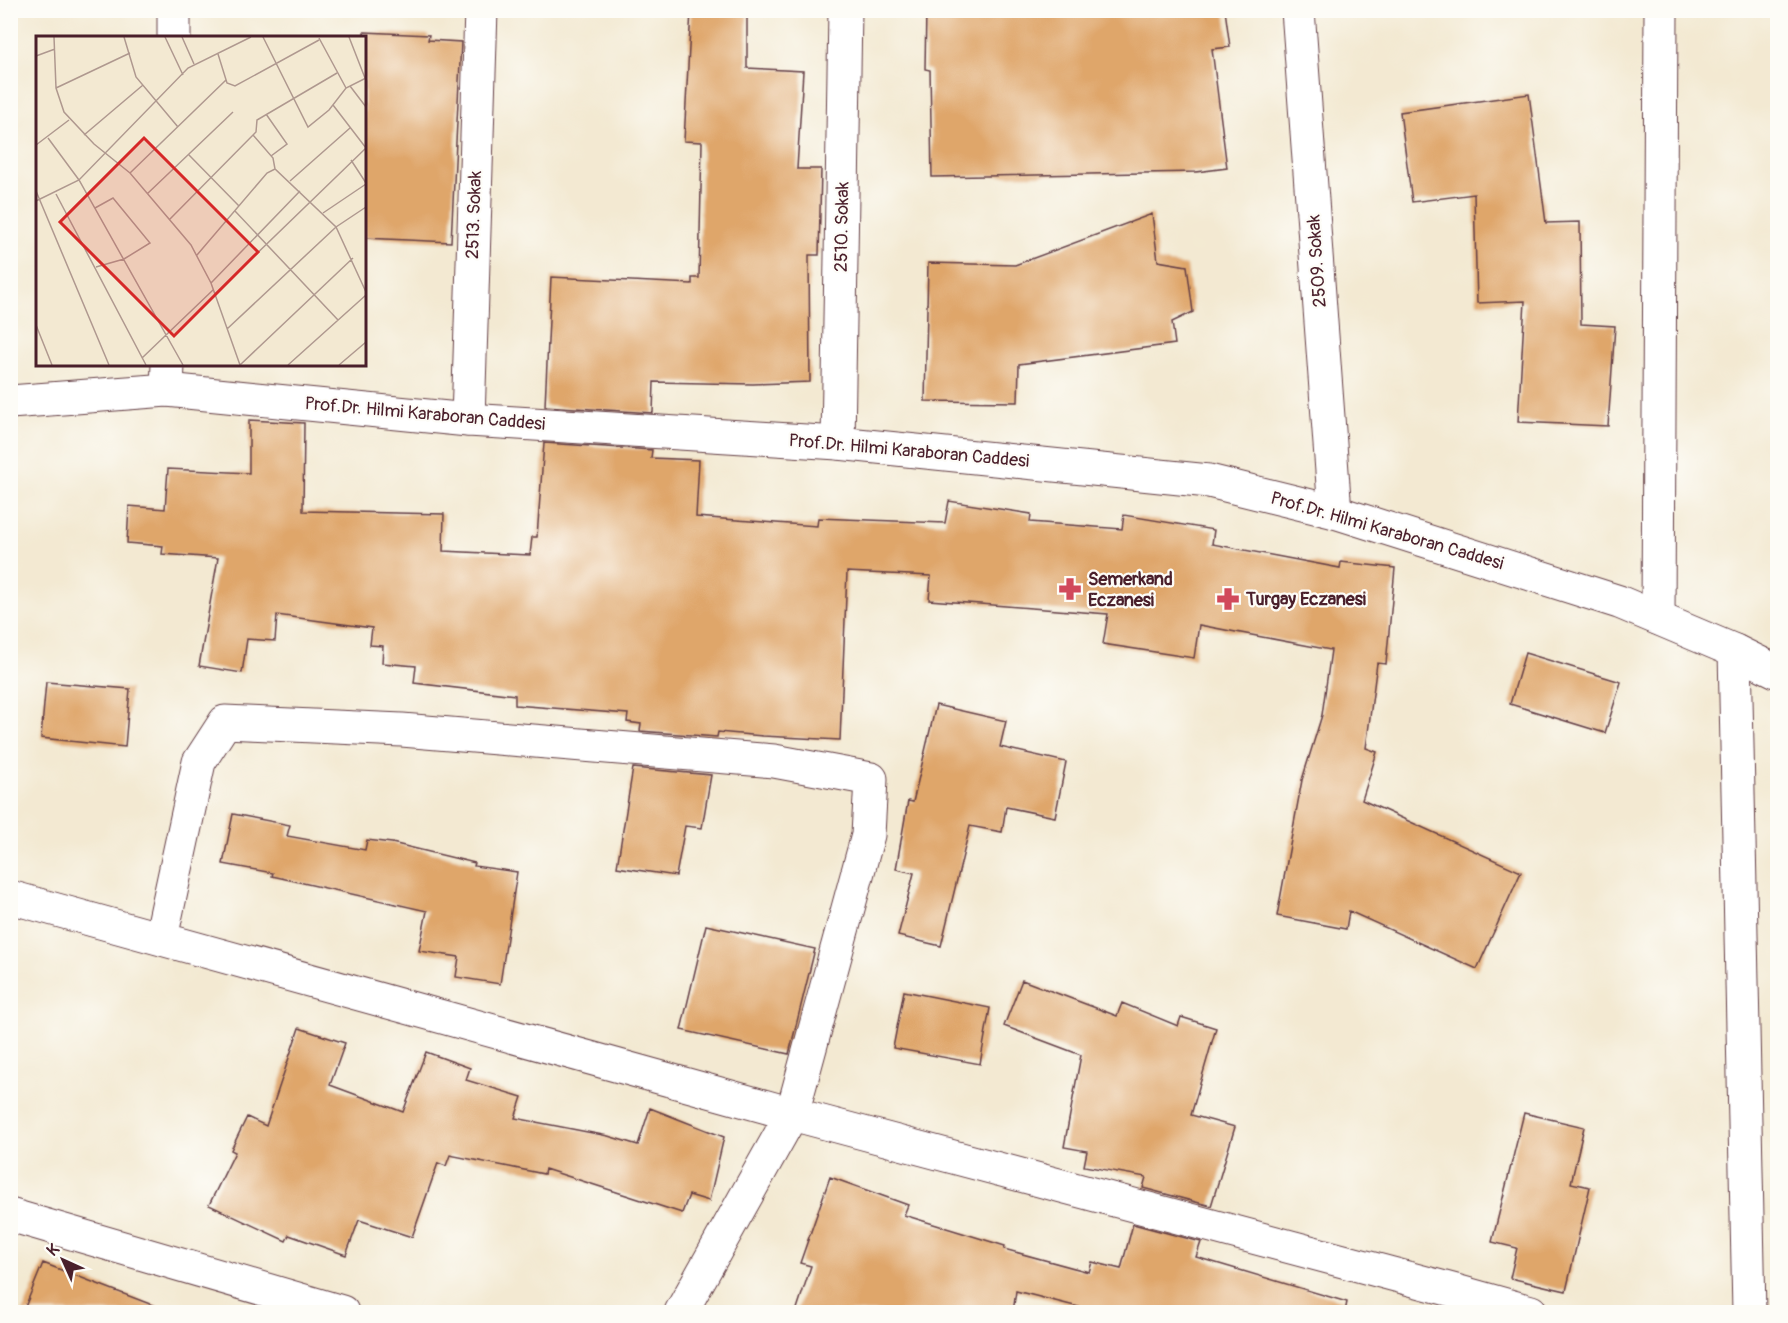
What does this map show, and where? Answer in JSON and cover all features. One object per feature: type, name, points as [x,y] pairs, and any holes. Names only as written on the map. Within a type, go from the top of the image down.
[{"type":"street","points":[[174,10],[174,36]]},
{"type":"street","name":"2513. Sokak","points":[[468,420],[481,10]]},
{"type":"street","name":"2510. Sokak","points":[[838,443],[845,10]]},
{"type":"street","name":"2509. Sokak","points":[[1298,10],[1335,512]]},
{"type":"street","points":[[1658,618],[1661,10]]},
{"type":"street","name":"Prof.Dr. Hilmi Karaboran Caddesi","points":[[10,402],[168,377],[468,420],[838,443],[1209,481],[1335,512],[1597,595],[1658,618],[1778,672]]},
{"type":"street","points":[[1735,651],[1749,1312]]},
{"type":"street","points":[[161,938],[199,762],[225,722],[402,730],[774,760],[871,779],[868,835],[792,1114],[681,1312]]},
{"type":"street","points":[[10,897],[792,1114],[1531,1312]]},
{"type":"street","points":[[10,1215],[342,1312]]},
{"type":"building","points":[[691,10],[747,10],[747,68],[803,71],[797,169],[821,169],[819,255],[809,255],[810,382],[753,384],[654,382],[653,413],[545,406],[551,277],[692,284],[692,278],[699,278],[702,142],[684,141]]},
{"type":"building","points":[[926,10],[1225,10],[1230,47],[1212,49],[1227,168],[1196,172],[932,177],[930,70],[925,69]]},
{"type":"building","points":[[364,32],[429,35],[428,40],[461,42],[451,242],[366,238],[366,36]]},
{"type":"building","points":[[1529,94],[1546,223],[1580,222],[1581,324],[1615,326],[1608,426],[1518,422],[1525,301],[1477,303],[1474,194],[1412,202],[1400,112]]},
{"type":"building","points":[[1152,214],[1158,261],[1187,266],[1193,312],[1172,322],[1175,344],[1019,364],[1018,402],[925,401],[928,263],[1015,265]]},
{"type":"building","points":[[249,420],[304,423],[303,511],[444,514],[443,551],[530,555],[532,537],[537,537],[544,443],[652,450],[651,458],[699,460],[696,517],[817,526],[818,518],[945,523],[949,501],[1031,514],[1030,522],[1122,529],[1124,515],[1214,530],[1212,544],[1340,568],[1341,562],[1395,568],[1386,664],[1377,663],[1366,748],[1377,752],[1362,800],[1521,872],[1477,969],[1349,911],[1346,929],[1277,916],[1302,780],[1322,715],[1331,650],[1199,625],[1194,658],[1103,644],[1108,614],[929,600],[931,576],[847,572],[840,740],[718,732],[717,737],[640,731],[641,724],[627,722],[628,714],[515,705],[515,695],[414,683],[416,666],[382,663],[383,646],[370,645],[372,628],[277,615],[275,641],[247,639],[242,673],[199,666],[218,558],[162,554],[163,546],[127,543],[129,506],[165,509],[168,469],[249,473]]},
{"type":"building","points":[[1525,653],[1621,682],[1605,733],[1510,704]]},
{"type":"building","points":[[46,682],[130,689],[125,747],[41,738]]},
{"type":"building","points":[[936,705],[1006,721],[1000,747],[1066,762],[1055,817],[1006,807],[1002,832],[970,826],[941,946],[898,936],[914,873],[896,869],[908,801],[913,802]]},
{"type":"building","points":[[633,768],[711,775],[702,828],[685,826],[676,876],[617,867]]},
{"type":"building","points":[[233,814],[290,825],[287,836],[365,850],[367,840],[392,843],[475,863],[474,866],[517,872],[500,984],[456,977],[459,957],[419,951],[427,911],[272,876],[273,873],[223,864]]},
{"type":"building","points":[[706,925],[815,949],[789,1054],[681,1030]]},
{"type":"building","points":[[1022,980],[1117,1016],[1122,1003],[1178,1026],[1181,1017],[1216,1028],[1191,1115],[1235,1127],[1211,1206],[1143,1188],[1146,1177],[1084,1166],[1087,1151],[1064,1147],[1081,1055],[1004,1026]]},
{"type":"building","points":[[904,991],[990,1008],[980,1064],[893,1048]]},
{"type":"building","points":[[299,1028],[345,1043],[330,1085],[403,1112],[426,1052],[470,1068],[466,1080],[522,1097],[515,1118],[608,1136],[638,1145],[650,1108],[724,1137],[709,1201],[689,1195],[682,1213],[545,1169],[544,1174],[450,1155],[446,1166],[438,1163],[412,1237],[359,1220],[346,1255],[289,1235],[286,1241],[209,1205],[235,1152],[231,1150],[247,1117],[266,1126]]},
{"type":"building","points":[[1524,1113],[1584,1127],[1571,1183],[1590,1187],[1566,1291],[1510,1278],[1517,1248],[1492,1242]]},
{"type":"building","points":[[830,1177],[908,1205],[904,1215],[1005,1246],[1004,1249],[1089,1272],[1092,1262],[1121,1269],[1133,1224],[1201,1242],[1196,1257],[1347,1302],[1345,1312],[1098,1312],[1016,1291],[1013,1312],[796,1312],[811,1266],[800,1263]]},
{"type":"building","points":[[43,1263],[163,1309],[163,1312],[23,1312]]},
{"type":"place","name":"Semerkand Eczanesi","points":[[1070,589]]},
{"type":"place","name":"Turgay Eczanesi","points":[[1228,599]]}]
